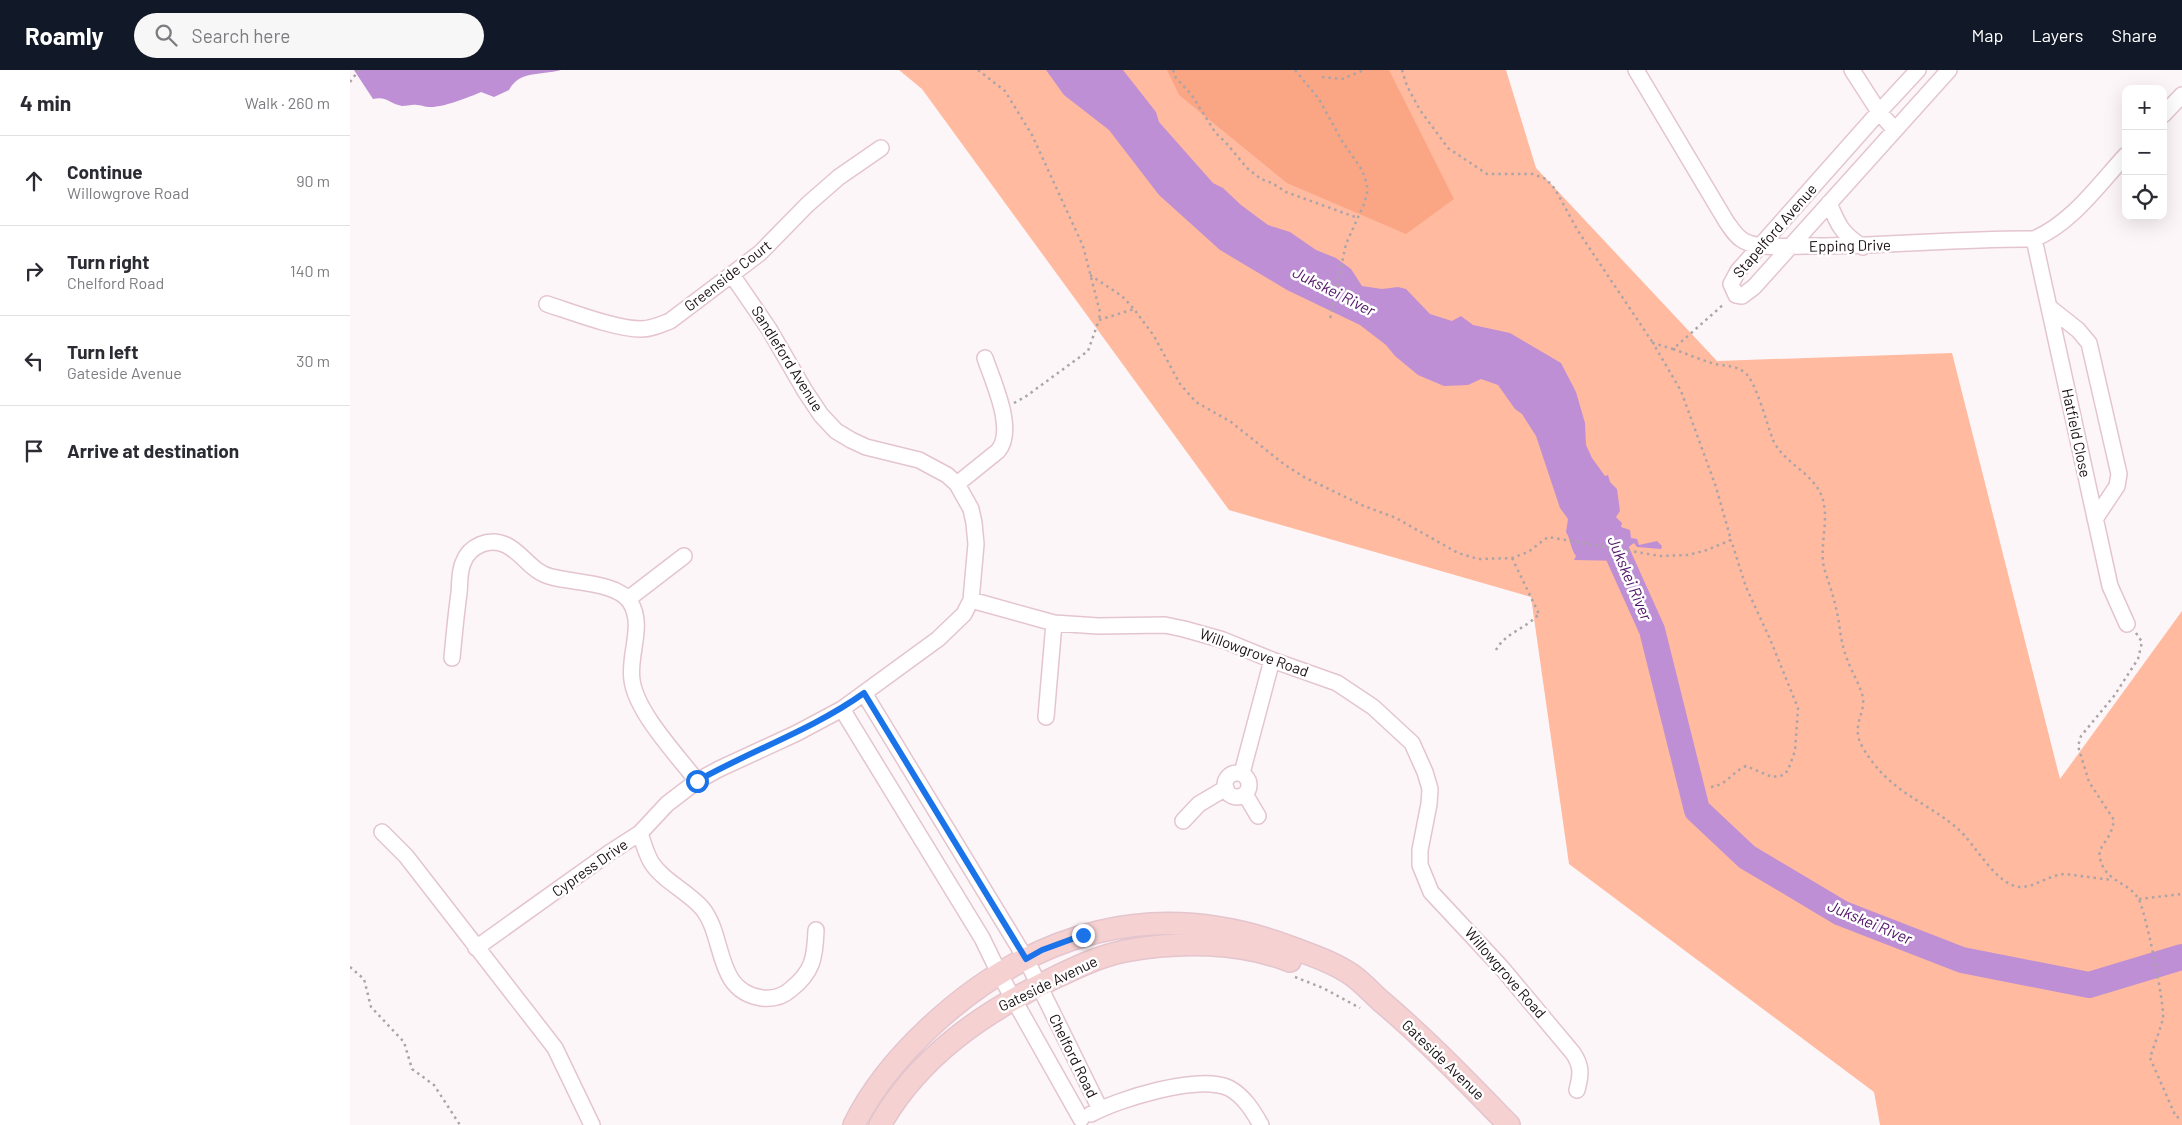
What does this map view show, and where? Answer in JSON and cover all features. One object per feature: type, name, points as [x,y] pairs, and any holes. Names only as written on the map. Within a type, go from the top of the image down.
[{"type":"street","name":"Epping Drive","points":[[1636,70],[1732,230],[1744,242],[1762,245],[1863,247],[2034,239],[2067,218],[2122,160]]},
{"type":"street","points":[[1852,70],[1879,112],[1894,129]]},
{"type":"street","name":"Stapelford Avenue","points":[[1918,70],[1744,263],[1731,284],[1736,294],[1742,296],[1748,293],[1894,129],[1950,70]]},
{"type":"street","points":[[2167,111],[2182,95]]},
{"type":"street","name":"Greenside Court","points":[[547,304],[626,328],[655,327],[677,316],[732,275],[774,240],[824,189],[881,148]]},
{"type":"street","points":[[1829,202],[1842,231],[1847,237],[1863,247]]},
{"type":"street","name":"Hatfield Close","points":[[2034,239],[2111,591],[2127,624]]},
{"type":"street","name":"Sandleford Avenue","points":[[732,275],[769,329],[805,391],[821,415],[836,431],[866,446],[926,463],[947,475],[957,484],[972,509],[974,523],[976,544],[971,600]]},
{"type":"street","points":[[2049,306],[2078,330],[2089,344],[2119,474],[2117,486],[2095,519]]},
{"type":"street","points":[[957,484],[1003,445],[1006,428],[985,358]]},
{"type":"street","points":[[452,658],[462,564],[473,548],[483,543],[494,542],[504,544],[544,575],[608,588],[620,593],[628,599],[635,609],[636,620],[631,668],[636,696],[644,712],[697,781],[719,768],[797,733],[842,709],[938,640],[964,614],[971,600]]},
{"type":"street","points":[[628,599],[684,556]]},
{"type":"street","name":"Willowgrove Road","points":[[971,600],[1054,623],[1098,626],[1165,625],[1184,629],[1223,640],[1337,683],[1380,713],[1412,743],[1420,757],[1430,789],[1420,850],[1420,865],[1424,878],[1440,903],[1495,960],[1574,1053],[1580,1063],[1581,1074],[1577,1090]]},
{"type":"street","points":[[1046,717],[1054,623]]},
{"type":"street","points":[[1242,773],[1272,660]]},
{"type":"street","name":"Chelford Road","points":[[864,693],[1026,959],[1040,985],[1055,1022],[1100,1109]]},
{"type":"street","name":"Chelford Road","points":[[842,709],[982,938],[1000,975],[1034,1034],[1078,1122]]},
{"type":"street","points":[[1237,772],[1245,775],[1249,783],[1245,794],[1236,797],[1228,792],[1225,784],[1229,776],[1237,772]]},
{"type":"street","name":"Cypress Drive","points":[[476,948],[640,833],[667,804],[697,781]]},
{"type":"street","points":[[1183,821],[1199,804],[1226,788]]},
{"type":"street","points":[[1245,794],[1258,816]]},
{"type":"street","points":[[382,832],[406,856],[554,1048],[592,1125]]},
{"type":"street","points":[[640,833],[651,862],[659,872],[694,901],[708,917],[714,928],[726,972],[735,985],[745,992],[757,997],[771,999],[786,994],[799,983],[810,969],[815,953],[816,930]]},
{"type":"street","name":"Gateside Avenue","points":[[854,1125],[885,1076],[908,1048],[942,1016],[975,990],[1026,959],[1065,941],[1108,929],[1202,924],[1231,928],[1328,962],[1352,975],[1369,1002]]},
{"type":"street","name":"Gateside Avenue","points":[[880,1125],[899,1096],[920,1070],[945,1045],[961,1032],[1013,999],[1098,959],[1124,952],[1184,945],[1238,948],[1279,957],[1350,987],[1434,1049],[1510,1125]]},
{"type":"street","points":[[1034,1034],[1055,1022]]},
{"type":"street","points":[[1078,1122],[1100,1109],[1175,1087],[1212,1084],[1227,1087],[1238,1093],[1249,1104],[1261,1125]]},
{"type":"path","points":[[350,82],[359,70]]},
{"type":"path","points":[[978,70],[1005,91],[1019,112],[1077,231],[1083,246],[1100,312],[1100,320],[1088,350],[1025,397],[1001,407]]},
{"type":"path","points":[[1173,70],[1176,78],[1191,94],[1215,132],[1247,168],[1261,179],[1272,183],[1286,192],[1358,218]]},
{"type":"path","points":[[1295,70],[1319,99],[1342,141],[1366,177],[1367,194],[1346,244],[1330,318]]},
{"type":"path","points":[[1322,77],[1342,79],[1364,70]]},
{"type":"path","points":[[1402,70],[1407,86],[1420,110],[1448,148],[1487,174],[1533,174],[1546,179],[1556,189],[1578,231],[1653,343],[1681,391],[1716,487],[1746,586],[1774,647],[1798,708],[1795,751],[1788,770],[1784,775],[1772,777],[1746,766],[1739,769],[1719,786],[1711,786]]},
{"type":"path","points":[[1090,275],[1122,296],[1134,309],[1154,336],[1180,384],[1196,402],[1236,426],[1285,465],[1343,496],[1396,518],[1458,553],[1478,559],[1512,558],[1528,552],[1544,538],[1548,537],[1660,556],[1688,554],[1707,550],[1731,540]]},
{"type":"path","points":[[1673,349],[1699,324],[1736,294]]},
{"type":"path","points":[[1100,320],[1134,309]]},
{"type":"path","points":[[1653,343],[1718,364],[1734,367],[1748,374],[1776,447],[1788,461],[1811,480],[1821,495],[1824,514],[1824,567],[1834,599],[1845,654],[1863,696],[1858,735],[1863,748],[1878,770],[1905,795],[1938,814],[1965,834],[1991,868],[2007,884],[2021,887],[2028,886],[2057,874],[2064,874],[2112,880],[2127,887],[2139,898],[2146,923],[2163,1016],[2150,1058],[2176,1118],[2182,1118]]},
{"type":"path","points":[[1496,650],[1499,644],[1524,628],[1539,615],[1512,558]]},
{"type":"path","points":[[2112,880],[2102,864],[2099,853],[2111,833],[2114,820],[2089,782],[2078,746],[2081,736],[2114,696],[2138,659],[2142,642],[2127,624]]},
{"type":"path","points":[[2139,898],[2182,894]]},
{"type":"path","points":[[350,967],[364,979],[370,1007],[404,1042],[412,1068],[434,1085],[460,1125]]},
{"type":"path","points":[[1287,975],[1369,1002]]},
{"type":"shaded area","points":[[899,70],[1506,70],[1536,168],[1717,361],[1952,353],[2060,779],[2182,611],[2182,1125],[1880,1125],[1874,1092],[1569,864],[1531,597],[1229,510],[922,89]]},
{"type":"shaded area","points":[[1167,70],[1389,70],[1454,199],[1406,234],[1287,183],[1179,95]]},
{"type":"water","points":[[354,70],[561,70],[524,76],[513,84],[509,90],[494,97],[481,92],[448,104],[429,107],[402,106],[385,99],[373,99]]},
{"type":"water","points":[[1046,70],[1123,70],[1156,112],[1159,122],[1213,183],[1223,188],[1241,205],[1268,225],[1290,232],[1316,250],[1336,258],[1351,269],[1362,286],[1382,289],[1398,287],[1406,289],[1430,314],[1452,321],[1461,316],[1473,325],[1510,333],[1561,363],[1576,392],[1585,423],[1586,445],[1592,458],[1605,476],[1608,475],[1610,482],[1617,489],[1620,511],[1616,517],[1622,523],[1621,527],[1630,530],[1631,538],[1637,539],[1639,545],[1657,541],[1662,546],[1661,549],[1637,547],[1634,543],[1627,548],[1627,561],[1574,560],[1576,556],[1566,532],[1568,519],[1560,508],[1536,436],[1522,414],[1515,409],[1498,385],[1481,379],[1468,385],[1444,386],[1418,375],[1395,356],[1386,345],[1360,325],[1287,290],[1220,250],[1159,195],[1109,130],[1064,95]]},
{"type":"waterway","name":"Jukskei River","points":[[1606,528],[1652,630],[1697,810],[1747,857],[1841,913],[1962,960],[2089,985],[2182,957]]},
{"type":"route","points":[[697,781],[719,768],[817,723],[842,709],[864,693],[1026,959],[1042,950],[1083,935]]}]
